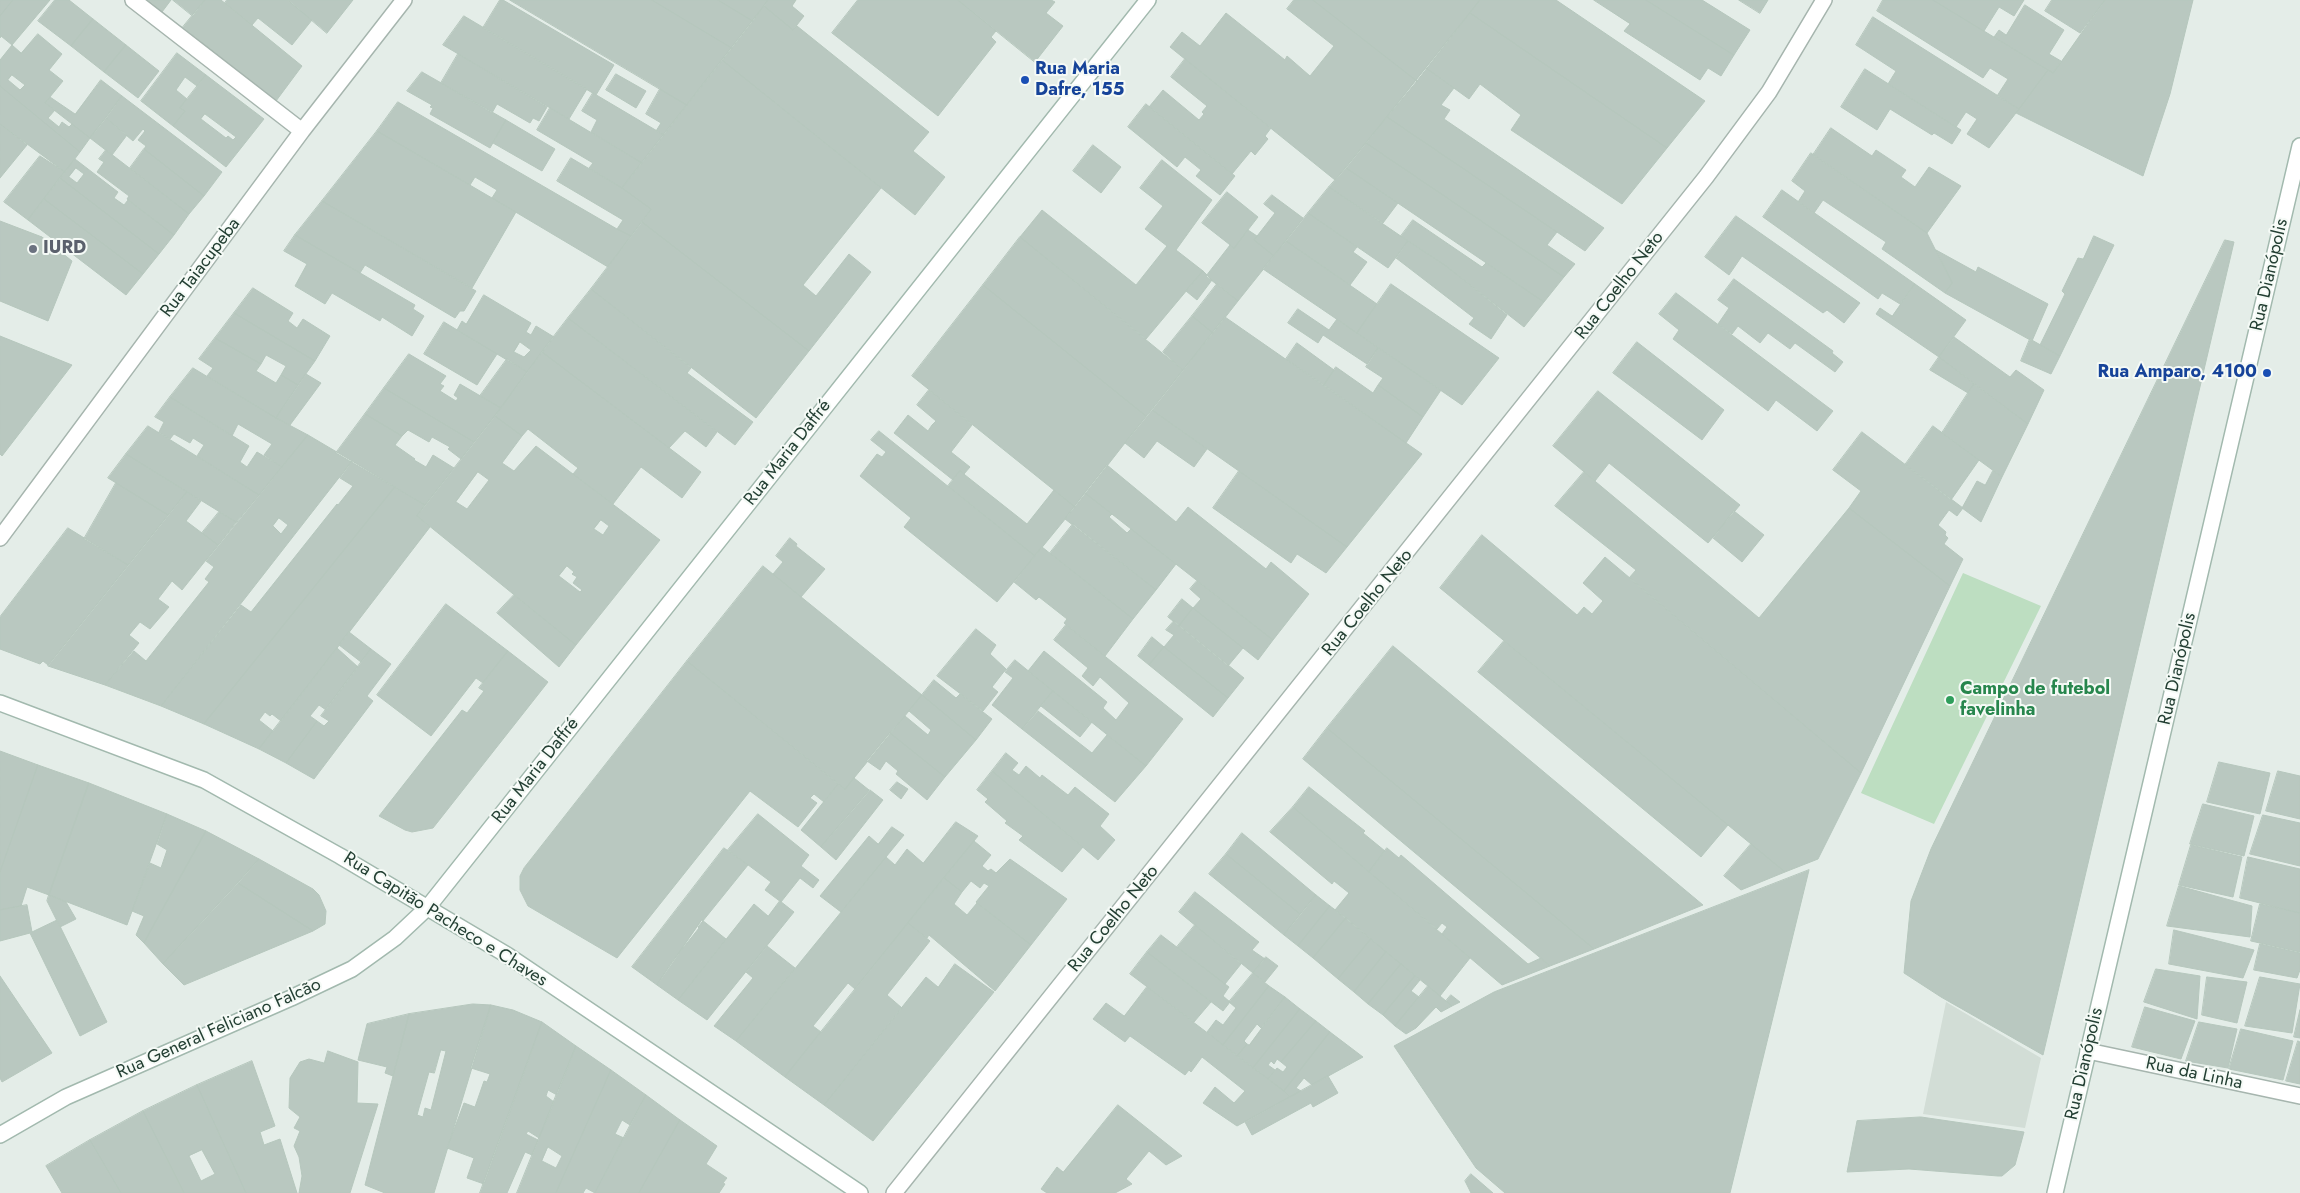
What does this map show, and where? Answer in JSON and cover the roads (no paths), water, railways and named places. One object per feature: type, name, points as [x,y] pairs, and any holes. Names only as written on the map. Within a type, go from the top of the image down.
[{"type":"street","points":[[134,0],[302,131]]},
{"type":"street","name":"Rua Taiacupeba","points":[[0,538],[302,131],[404,0]]},
{"type":"street","name":"Rua Maria Daffré","points":[[428,907],[1148,0]]},
{"type":"street","name":"Rua Coelho Neto","points":[[894,1193],[1706,178],[1769,92],[1824,0]]},
{"type":"street","name":"Rua Dianópolis","points":[[2055,1193],[2300,147]]},
{"type":"street","name":"Rua Capitão Pacheco e Chaves","points":[[0,703],[204,780],[428,907],[507,956],[860,1193]]},
{"type":"street","name":"Rua General Feliciano Falcão","points":[[0,1136],[66,1097],[291,998],[352,969],[395,938],[428,907]]},
{"type":"street","name":"Rua da Linha","points":[[2088,1051],[2300,1096]]},
{"type":"place","name":"Rua Maria Dafre, 155","points":[[1025,80]]},
{"type":"place","name":"IURD","points":[[33,249]]},
{"type":"place","name":"Rua Amparo, 4100","points":[[2267,373]]},
{"type":"place","name":"Campo de futebol favelinha","points":[[1950,700]]}]
